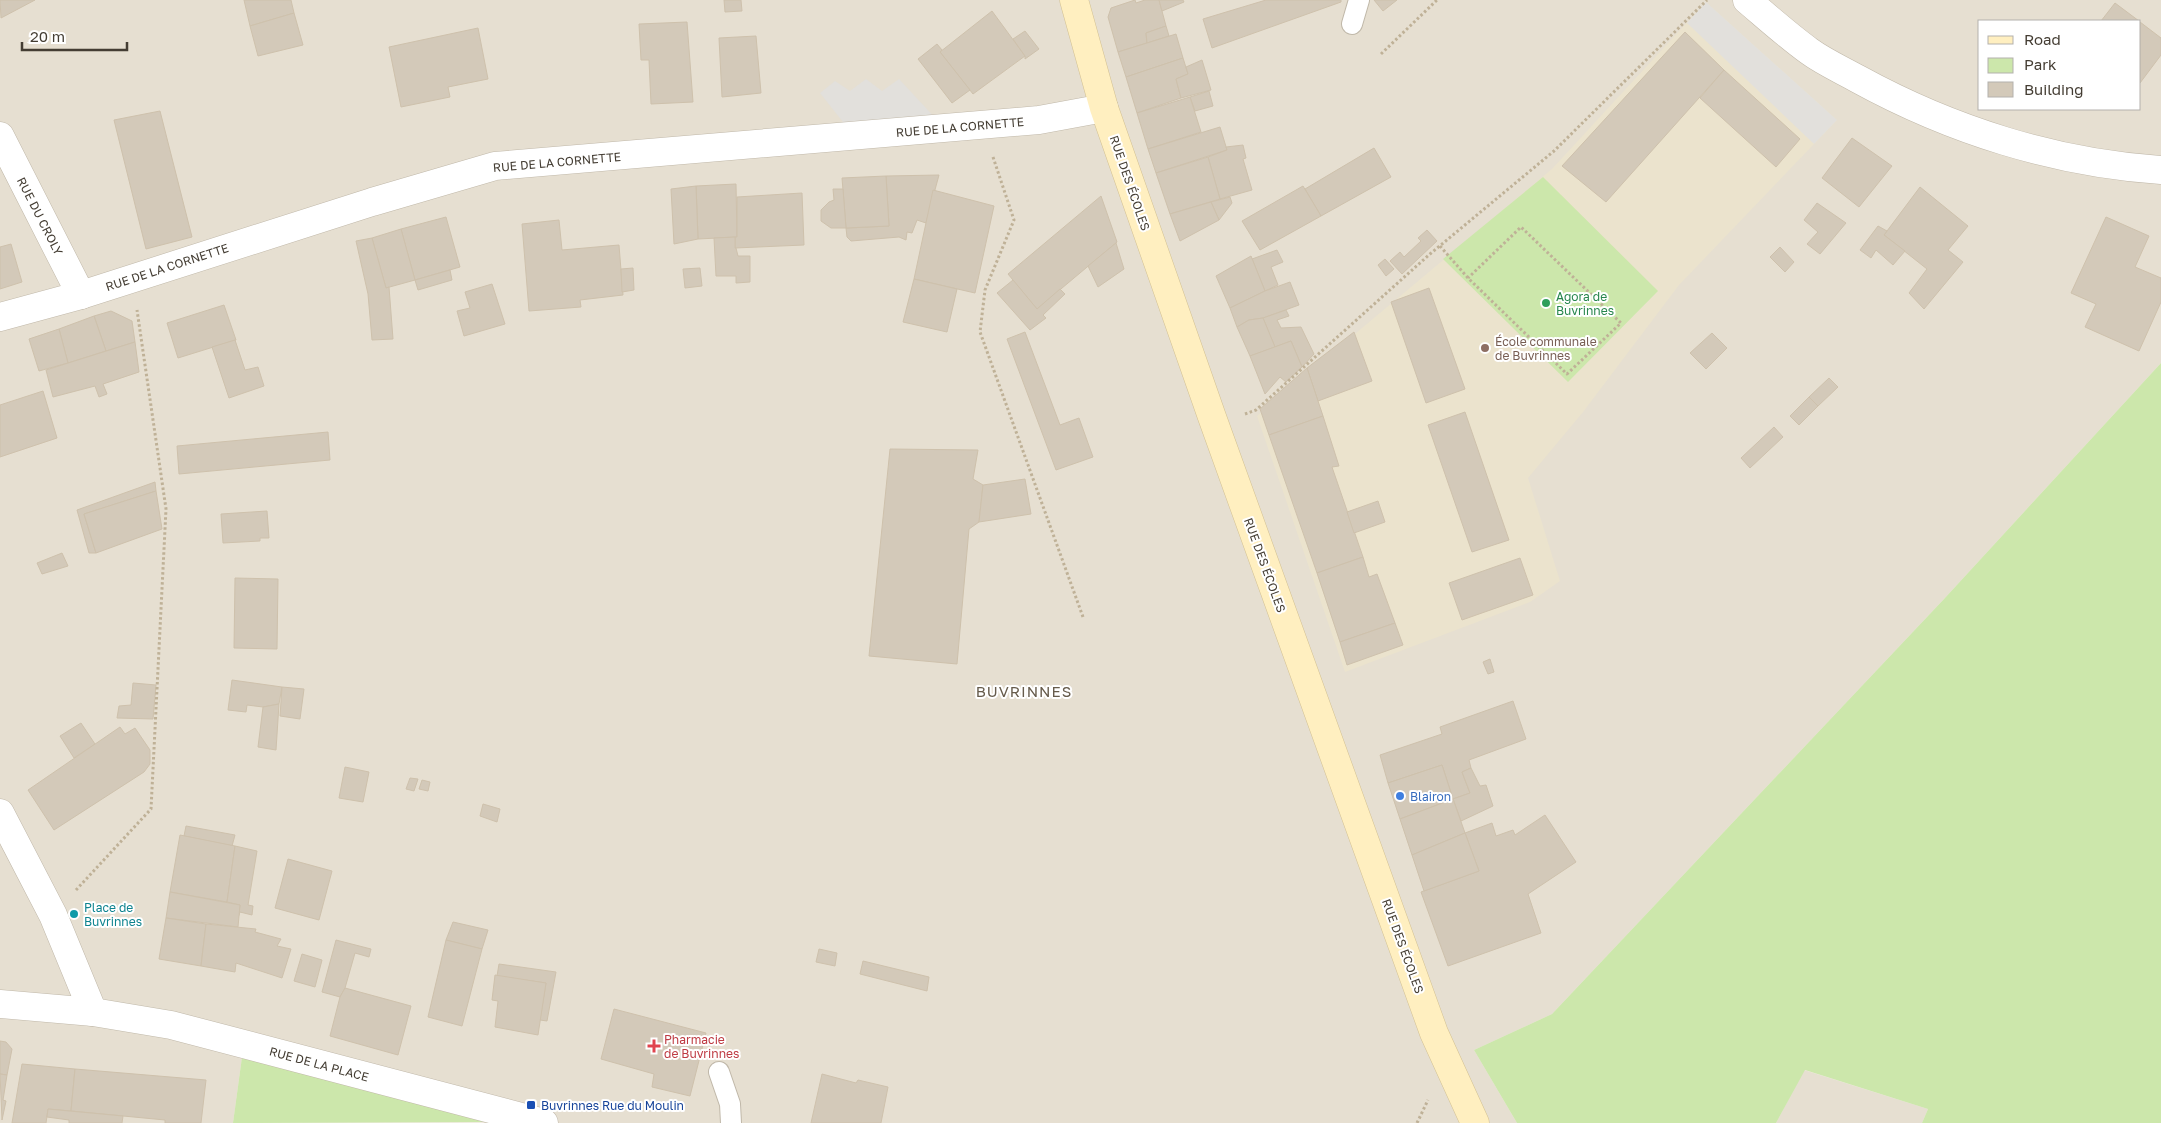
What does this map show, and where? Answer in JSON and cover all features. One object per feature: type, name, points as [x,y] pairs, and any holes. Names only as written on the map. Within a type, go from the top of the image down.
[{"type":"street","name":"RUE DES ÉCOLES","points":[[1074,0],[1104,108],[1215,426],[1434,1033],[1475,1123]]},
{"type":"street","points":[[1747,0],[1810,52],[1893,98],[1963,128],[2044,152],[2092,163],[2161,170]]},
{"type":"street","name":"RUE DE LA CORNETTE","points":[[0,317],[81,295],[372,202],[495,166],[1038,120],[1104,108]]},
{"type":"street","name":"RUE DU CROLY","points":[[0,136],[81,295]]},
{"type":"street","points":[[0,813],[53,915],[93,1012]]},
{"type":"street","name":"RUE DE LA PLACE","points":[[0,1004],[93,1012],[171,1025],[544,1123]]},
{"type":"lane","points":[[1352,24],[1359,0]]},
{"type":"lane","points":[[719,1072],[730,1104],[731,1123]]},
{"type":"path","points":[[1381,54],[1438,0]]},
{"type":"path","points":[[1215,426],[1256,410],[1440,246],[1554,151],[1707,0]]},
{"type":"path","points":[[982,125],[1014,220],[985,290],[980,332],[1083,617]]},
{"type":"path","points":[[1440,246],[1468,278],[1567,374],[1620,323],[1521,227],[1468,278]]},
{"type":"path","points":[[53,915],[151,809],[166,510],[132,278]]},
{"type":"shaded area","points":[[0,0],[2161,0],[2161,363],[1944,599],[1552,1014],[1474,1050],[1517,1123],[485,1123],[242,1057],[233,1123],[0,1123]]},
{"type":"shaded area","name":"École communale de Buvrinnes","points":[[1706,2],[1837,120],[1679,285],[1583,412],[1528,478],[1560,581],[1530,602],[1345,672],[1257,416],[1552,169]]},
{"type":"shaded area","points":[[1706,2],[1837,120],[1814,144],[1687,23]]},
{"type":"shaded area","points":[[866,79],[882,91],[899,79],[939,122],[850,131],[820,93],[835,81],[850,91]]},
{"type":"shaded area","points":[[1804,1070],[1928,1109],[1922,1123],[1776,1123]]},
{"type":"green space","points":[[1543,177],[1658,291],[1568,382],[1443,259]]},
{"type":"green space","points":[[2161,363],[2161,1123],[1922,1123],[1928,1109],[1805,1070],[1776,1123],[1517,1123],[1474,1050],[1552,1014],[1944,599]]},
{"type":"green space","points":[[242,1057],[485,1122],[233,1123]]},
{"type":"building","points":[[0,0],[35,0],[1,18]]},
{"type":"building","points":[[244,0],[291,0],[294,13],[250,26]]},
{"type":"building","points":[[724,0],[741,0],[742,11],[725,12]]},
{"type":"building","points":[[1135,0],[1136,3],[1145,0],[1159,0],[1166,26],[1146,33],[1147,43],[1118,52],[1108,17],[1111,8]]},
{"type":"building","points":[[1159,0],[1183,0],[1184,2],[1162,11]]},
{"type":"building","points":[[1266,0],[1341,0],[1341,2],[1212,48],[1203,19]]},
{"type":"building","points":[[1374,0],[1397,0],[1383,11]]},
{"type":"building","points":[[2115,3],[2138,20],[2102,20]]},
{"type":"building","points":[[992,11],[1025,56],[973,94],[940,52]]},
{"type":"building","points":[[294,13],[303,45],[258,56],[250,26]]},
{"type":"building","points":[[687,22],[693,102],[651,104],[649,60],[641,60],[639,24]]},
{"type":"building","points":[[2141,23],[2161,38],[2161,55],[2141,82]]},
{"type":"building","points":[[1166,26],[1169,36],[1147,43],[1146,33]]},
{"type":"building","points":[[478,28],[488,79],[448,87],[450,97],[401,107],[389,47]]},
{"type":"building","points":[[1025,31],[1039,49],[1025,59],[1025,56],[1013,39]]},
{"type":"building","points":[[1685,32],[1724,70],[1606,202],[1562,166]]},
{"type":"building","points":[[1176,34],[1183,58],[1126,77],[1118,52]]},
{"type":"building","points":[[756,36],[761,93],[722,97],[719,38]]},
{"type":"building","points":[[937,44],[942,50],[940,52],[970,90],[952,103],[918,59]]},
{"type":"building","points":[[1183,58],[1188,74],[1176,79],[1181,98],[1137,113],[1126,77]]},
{"type":"building","points":[[1202,60],[1211,90],[1181,98],[1176,79],[1188,74],[1186,67]]},
{"type":"building","points":[[1724,70],[1800,139],[1776,167],[1700,98]]},
{"type":"building","points":[[1209,91],[1213,106],[1195,111],[1190,97]]},
{"type":"building","points":[[1190,97],[1201,132],[1148,149],[1137,113]]},
{"type":"building","points":[[160,111],[192,237],[146,249],[114,120]]},
{"type":"building","points":[[1220,127],[1227,150],[1156,173],[1148,149]]},
{"type":"building","points":[[1852,138],[1892,166],[1859,207],[1822,178]]},
{"type":"building","points":[[1243,145],[1246,158],[1243,159],[1252,190],[1220,199],[1208,157],[1227,150],[1226,147]]},
{"type":"building","points":[[1374,148],[1391,177],[1321,216],[1305,189]]},
{"type":"building","points":[[1208,157],[1220,199],[1170,214],[1156,173]]},
{"type":"building","points":[[939,175],[926,223],[917,220],[912,233],[907,232],[906,240],[899,237],[851,241],[847,237],[846,228],[889,226],[886,176]]},
{"type":"building","points":[[886,176],[889,226],[846,228],[842,178]]},
{"type":"building","points":[[736,184],[737,237],[698,239],[696,186]]},
{"type":"building","points":[[696,186],[698,239],[674,244],[671,189]]},
{"type":"building","points":[[1303,186],[1321,216],[1260,250],[1242,221]]},
{"type":"building","points":[[1920,187],[1968,226],[1948,250],[1963,262],[1924,309],[1909,293],[1927,269],[1884,235]]},
{"type":"building","points":[[833,189],[843,189],[846,228],[831,228],[821,221],[821,210],[834,200]]},
{"type":"building","points":[[933,190],[994,206],[975,293],[914,279]]},
{"type":"building","points":[[802,193],[804,245],[735,248],[735,237],[737,237],[737,197]]},
{"type":"building","points":[[1101,196],[1117,242],[1037,309],[1008,274]]},
{"type":"building","points":[[1230,197],[1232,203],[1219,220],[1211,202]]},
{"type":"building","points":[[1211,202],[1219,220],[1180,241],[1170,214]]},
{"type":"building","points":[[1817,203],[1846,223],[1820,254],[1807,244],[1818,232],[1804,220]]},
{"type":"building","points":[[446,217],[460,267],[415,280],[401,229]]},
{"type":"building","points":[[2106,217],[2149,236],[2135,267],[2161,278],[2161,302],[2139,351],[2085,327],[2096,304],[2071,293]]},
{"type":"building","points":[[559,220],[562,250],[619,245],[623,295],[580,300],[581,307],[529,311],[522,224]]},
{"type":"building","points":[[1878,226],[1887,231],[1884,235],[1905,251],[1893,265],[1876,250],[1871,258],[1860,250]]},
{"type":"building","points":[[401,229],[415,280],[386,288],[372,238]]},
{"type":"building","points":[[1427,230],[1437,241],[1402,274],[1390,261],[1400,252],[1404,257],[1421,241],[1418,238]]},
{"type":"building","points":[[735,237],[735,248],[738,256],[750,256],[750,282],[736,283],[736,276],[716,276],[714,238]]},
{"type":"building","points":[[372,238],[386,288],[389,287],[393,339],[372,340],[368,294],[356,241]]},
{"type":"building","points":[[1116,243],[1124,269],[1098,287],[1088,266]]},
{"type":"building","points":[[11,244],[22,282],[0,289],[0,247]]},
{"type":"building","points":[[1780,247],[1794,262],[1785,272],[1770,257]]},
{"type":"building","points":[[1277,250],[1283,262],[1271,267],[1278,285],[1265,291],[1252,259]]},
{"type":"building","points":[[1251,256],[1265,291],[1230,308],[1216,276]]},
{"type":"building","points":[[1385,259],[1394,269],[1386,276],[1378,265]]},
{"type":"building","points":[[633,268],[634,290],[622,292],[621,269]]},
{"type":"building","points":[[700,268],[702,286],[685,288],[683,269]]},
{"type":"building","points":[[450,270],[452,280],[418,290],[415,280]]},
{"type":"building","points":[[914,279],[957,289],[947,332],[903,322]]},
{"type":"building","points":[[1013,280],[1037,309],[1060,289],[1065,294],[1043,315],[1046,318],[1030,330],[997,293]]},
{"type":"building","points":[[1290,282],[1299,305],[1263,318],[1249,320],[1237,327],[1230,308],[1265,291]]},
{"type":"building","points":[[492,284],[505,324],[464,336],[457,311],[470,308],[465,292]]},
{"type":"building","points":[[1429,288],[1465,389],[1426,403],[1391,302]]},
{"type":"building","points":[[224,305],[236,340],[178,358],[167,323]]},
{"type":"building","points":[[1286,310],[1289,316],[1277,320],[1281,328],[1301,327],[1314,354],[1302,367],[1291,341],[1275,347],[1263,318]]},
{"type":"building","points":[[111,311],[132,321],[135,342],[106,351],[94,316]]},
{"type":"building","points":[[94,316],[106,351],[68,363],[59,329]]},
{"type":"building","points":[[1263,318],[1275,347],[1250,356],[1237,327],[1249,320]]},
{"type":"building","points":[[59,329],[68,363],[39,371],[29,339]]},
{"type":"building","points":[[1025,332],[1060,425],[1079,418],[1093,457],[1056,470],[1007,339]]},
{"type":"building","points":[[1354,332],[1372,381],[1318,401],[1307,368]]},
{"type":"building","points":[[1712,333],[1727,348],[1706,369],[1690,353]]},
{"type":"building","points":[[235,340],[245,370],[258,367],[264,386],[229,398],[212,347]]},
{"type":"building","points":[[1291,341],[1302,367],[1286,382],[1280,377],[1265,394],[1250,356]]},
{"type":"building","points":[[135,342],[139,372],[103,384],[107,394],[99,397],[95,386],[53,397],[46,370]]},
{"type":"building","points":[[1307,368],[1323,416],[1269,435],[1260,409]]},
{"type":"building","points":[[1829,378],[1838,387],[1818,406],[1809,397]]},
{"type":"building","points":[[43,391],[57,438],[0,457],[0,405]]},
{"type":"building","points":[[1809,397],[1818,406],[1799,425],[1790,416]]},
{"type":"building","points":[[1465,412],[1509,540],[1472,552],[1428,425]]},
{"type":"building","points":[[1323,416],[1339,466],[1332,467],[1363,557],[1317,573],[1269,435]]},
{"type":"building","points":[[1774,427],[1783,437],[1750,468],[1741,458]]},
{"type":"building","points":[[328,432],[330,460],[179,474],[177,446]]},
{"type":"building","points":[[890,449],[978,450],[973,479],[983,485],[979,522],[969,529],[957,664],[869,656]]},
{"type":"building","points":[[1025,479],[1031,514],[979,522],[983,485]]},
{"type":"building","points":[[155,482],[156,491],[84,514],[96,553],[89,553],[77,510]]},
{"type":"building","points":[[156,491],[162,529],[96,553],[84,514]]},
{"type":"building","points":[[1378,501],[1385,522],[1354,533],[1347,512]]},
{"type":"building","points":[[267,511],[269,538],[260,538],[260,541],[223,543],[221,514]]},
{"type":"building","points":[[62,553],[68,566],[42,574],[37,563]]},
{"type":"building","points":[[1363,557],[1369,577],[1377,574],[1395,623],[1340,642],[1317,573]]},
{"type":"building","points":[[1520,558],[1533,595],[1462,620],[1449,583]]},
{"type":"building","points":[[235,578],[278,579],[277,649],[234,648]]},
{"type":"building","points":[[1395,623],[1403,645],[1347,665],[1340,642]]},
{"type":"building","points":[[1490,659],[1494,672],[1488,674],[1483,662]]},
{"type":"building","points":[[232,680],[282,687],[279,704],[263,707],[247,705],[246,712],[228,710]]},
{"type":"building","points":[[133,683],[156,685],[153,719],[117,718],[119,706],[131,705]]},
{"type":"building","points":[[282,687],[304,689],[300,719],[280,716]]},
{"type":"building","points":[[1513,701],[1526,739],[1469,760],[1471,768],[1462,772],[1470,793],[1453,799],[1442,765],[1388,783],[1380,755],[1442,734],[1440,727]]},
{"type":"building","points":[[279,704],[276,750],[258,747],[263,707]]},
{"type":"building","points":[[81,723],[95,744],[74,758],[60,736]]},
{"type":"building","points":[[120,727],[125,734],[135,728],[150,750],[150,764],[144,772],[54,830],[28,790]]},
{"type":"building","points":[[1442,765],[1453,799],[1400,819],[1388,783]]},
{"type":"building","points":[[345,767],[369,772],[363,802],[339,798]]},
{"type":"building","points":[[1471,768],[1480,786],[1486,785],[1493,806],[1461,821],[1453,799],[1470,793],[1462,772]]},
{"type":"building","points":[[410,778],[418,779],[414,791],[406,789]]},
{"type":"building","points":[[422,780],[430,782],[428,791],[419,789]]},
{"type":"building","points":[[1453,799],[1465,833],[1412,855],[1400,819]]},
{"type":"building","points":[[483,804],[500,809],[497,822],[480,816]]},
{"type":"building","points":[[1545,815],[1576,862],[1528,894],[1541,933],[1448,966],[1421,892],[1479,871],[1465,833],[1492,823],[1496,836],[1513,830],[1515,835]]},
{"type":"building","points":[[186,826],[235,835],[232,846],[184,836]]},
{"type":"building","points":[[1465,833],[1479,871],[1424,891],[1412,855]]},
{"type":"building","points":[[180,835],[235,846],[227,902],[170,892]]},
{"type":"building","points":[[235,846],[257,851],[248,905],[253,906],[252,915],[240,912],[238,918],[240,905],[227,902]]},
{"type":"building","points":[[288,859],[332,871],[319,920],[275,908]]},
{"type":"building","points":[[170,892],[240,905],[238,927],[166,918]]},
{"type":"building","points":[[166,918],[206,924],[201,966],[159,959]]},
{"type":"building","points":[[453,922],[488,930],[482,949],[446,940]]},
{"type":"building","points":[[206,924],[256,929],[255,932],[281,939],[277,946],[291,949],[282,978],[236,963],[235,972],[201,966]]},
{"type":"building","points":[[336,940],[371,949],[369,957],[355,953],[345,988],[340,997],[322,992]]},
{"type":"building","points":[[446,940],[482,949],[462,1026],[428,1017]]},
{"type":"building","points":[[819,949],[837,953],[835,966],[816,962]]},
{"type":"building","points":[[302,954],[322,960],[315,987],[294,981]]},
{"type":"building","points":[[863,961],[929,977],[927,991],[860,974]]},
{"type":"building","points":[[499,964],[556,972],[547,1021],[540,1020],[546,983],[497,976]]},
{"type":"building","points":[[495,975],[546,983],[538,1035],[495,1027],[498,1001],[492,1000]]},
{"type":"building","points":[[345,988],[411,1006],[398,1055],[330,1036],[340,997]]},
{"type":"building","points":[[614,1009],[706,1033],[690,1096],[652,1087],[654,1074],[601,1059]]},
{"type":"building","points":[[0,1041],[6,1042],[12,1049],[7,1075],[0,1074]]},
{"type":"building","points":[[22,1064],[75,1069],[71,1111],[48,1109],[46,1123],[12,1123]]},
{"type":"building","points":[[75,1069],[206,1080],[201,1123],[165,1123],[165,1120],[71,1111]]},
{"type":"building","points":[[0,1074],[7,1075],[3,1100],[6,1101],[2,1120]]},
{"type":"building","points":[[822,1074],[856,1083],[858,1080],[888,1087],[881,1123],[811,1123]]},
{"type":"building","points":[[48,1109],[123,1116],[122,1123],[69,1123],[69,1120],[47,1117]]},
{"type":"place","name":"Agora de Buvrinnes","points":[[1546,303]]},
{"type":"place","name":"École communale de Buvrinnes","points":[[1485,348]]},
{"type":"place","name":"Blairon","points":[[1400,796]]},
{"type":"place","name":"Place de Buvrinnes","points":[[74,914]]},
{"type":"place","name":"Pharmacie de Buvrinnes","points":[[654,1046]]},
{"type":"place","name":"Buvrinnes Rue du Moulin","points":[[531,1105]]},
{"type":"district","name":"BUVRINNES","points":[[1024,691]]}]
